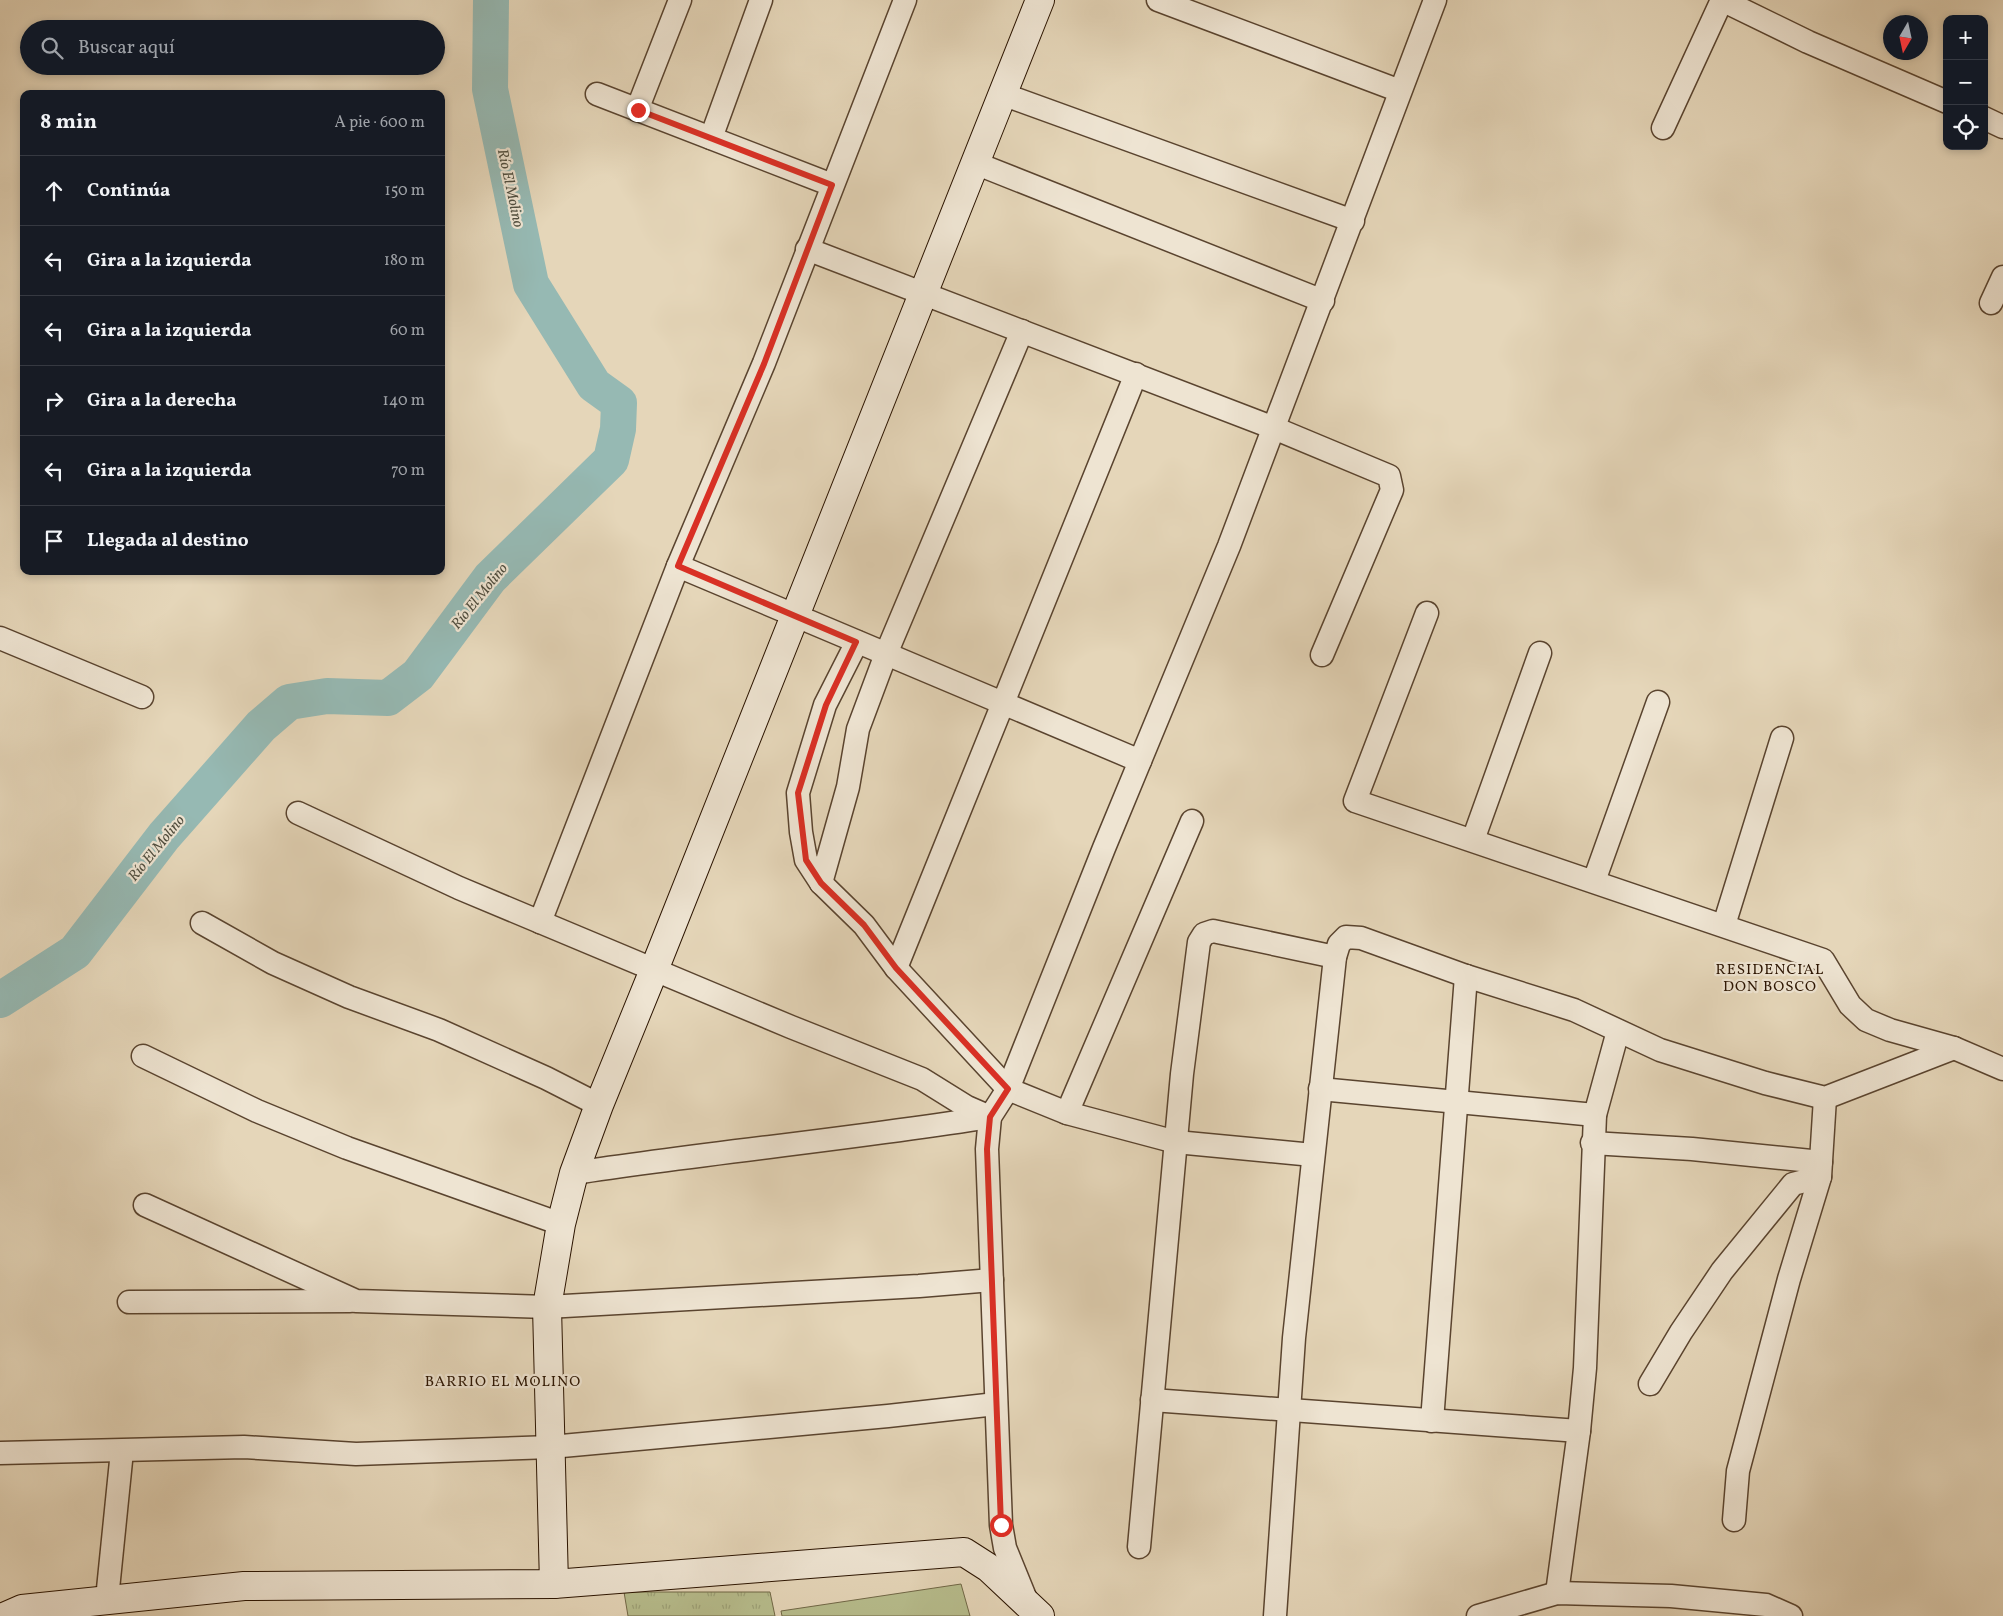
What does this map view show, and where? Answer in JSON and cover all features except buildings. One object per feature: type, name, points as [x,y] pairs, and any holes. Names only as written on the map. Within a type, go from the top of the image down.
[{"type":"street","points":[[638,110],[680,0]]},
{"type":"street","points":[[711,138],[761,0]]},
{"type":"street","points":[[540,922],[678,566],[764,364],[905,0]]},
{"type":"street","points":[[554,1584],[547,1307],[561,1224],[574,1173],[599,1104],[1040,0]]},
{"type":"street","points":[[1158,0],[1400,91]]},
{"type":"street","points":[[1034,1610],[1005,1548],[1001,1525],[987,1149],[990,1117],[1008,1089],[1229,546],[1435,0]]},
{"type":"street","points":[[1663,128],[1722,0],[1808,42],[1943,100]]},
{"type":"street","points":[[597,94],[832,185]]},
{"type":"street","points":[[1002,94],[1353,221]]},
{"type":"street","points":[[1988,120],[2003,127]]},
{"type":"street","points":[[975,164],[1323,301]]},
{"type":"street","points":[[807,249],[1136,374],[1274,428],[1389,476],[1392,490],[1322,655]]},
{"type":"street","points":[[1991,303],[2003,277]]},
{"type":"street","points":[[821,883],[848,787],[858,729],[886,654],[1022,331]]},
{"type":"street","points":[[896,968],[1136,374]]},
{"type":"street","points":[[678,566],[1140,761]]},
{"type":"street","points":[[1426,613],[1355,800],[1823,960],[1850,1005],[1866,1020],[1890,1030],[1954,1048],[2003,1069]]},
{"type":"street","points":[[0,638],[142,697]]},
{"type":"street","points":[[856,642],[826,705],[798,793],[806,860],[821,883],[864,925],[896,968],[1008,1089],[1067,1113],[1176,1142],[1313,1155]]},
{"type":"street","points":[[1472,840],[1540,653]]},
{"type":"street","points":[[1594,881],[1658,702]]},
{"type":"street","points":[[1724,925],[1782,738]]},
{"type":"street","points":[[298,813],[458,888],[922,1079],[967,1107],[990,1117]]},
{"type":"street","points":[[1067,1113],[1192,821]]},
{"type":"street","points":[[202,923],[273,963],[349,997],[439,1030],[599,1104]]},
{"type":"street","points":[[1139,1547],[1182,1074],[1200,942],[1204,934],[1213,931],[1335,957]]},
{"type":"street","points":[[1275,1616],[1289,1409],[1313,1155],[1335,957],[1339,944],[1346,937],[1361,938],[1466,976],[1574,1010],[1660,1050],[1765,1083],[1825,1098],[1954,1048]]},
{"type":"street","points":[[1432,1421],[1466,976]]},
{"type":"street","points":[[1557,1593],[1579,1431],[1585,1368],[1592,1143],[1595,1115],[1618,1031]]},
{"type":"street","points":[[144,1056],[257,1111],[347,1148],[561,1224]]},
{"type":"street","points":[[1320,1089],[1595,1115]]},
{"type":"street","points":[[1734,1520],[1738,1471],[1820,1169],[1825,1098]]},
{"type":"street","points":[[574,1173],[696,1154],[879,1135],[990,1117]]},
{"type":"street","points":[[1592,1143],[1692,1149],[1820,1169]]},
{"type":"street","points":[[1650,1384],[1680,1332],[1722,1271],[1793,1184],[1820,1169]]},
{"type":"street","points":[[145,1206],[356,1301]]},
{"type":"street","points":[[129,1302],[356,1301],[547,1307],[919,1286],[992,1280]]},
{"type":"street","points":[[1152,1400],[1579,1431]]},
{"type":"street","points":[[0,1453],[244,1447],[356,1454],[551,1448],[996,1404]]},
{"type":"street","points":[[107,1600],[122,1451]]},
{"type":"street","points":[[6,1616],[22,1609],[244,1586],[554,1584],[964,1552],[989,1568],[1034,1610]]},
{"type":"street","points":[[1478,1616],[1557,1593],[1671,1596],[1747,1603],[1766,1605],[1791,1616]]},
{"type":"green space","points":[[961,1584],[970,1616],[782,1616],[781,1611]]},
{"type":"green space","points":[[624,1592],[770,1592],[775,1616],[628,1616]]},
{"type":"waterway","name":"Río El Molino","points":[[0,1000],[75,952],[164,836],[261,726],[289,702],[327,696],[388,698],[418,675],[490,578],[611,460],[618,429],[619,403],[594,385],[531,284],[490,89],[491,0]]},
{"type":"district","name":"RESIDENCIAL DON BOSCO","points":[[1770,978]]},
{"type":"district","name":"BARRIO EL MOLINO","points":[[503,1381]]},
{"type":"route","points":[[638,110],[832,185],[764,364],[678,566],[856,642],[826,705],[798,793],[801,832],[806,860],[821,883],[864,925],[896,968],[1008,1089],[990,1117],[987,1149],[1001,1525]]}]
